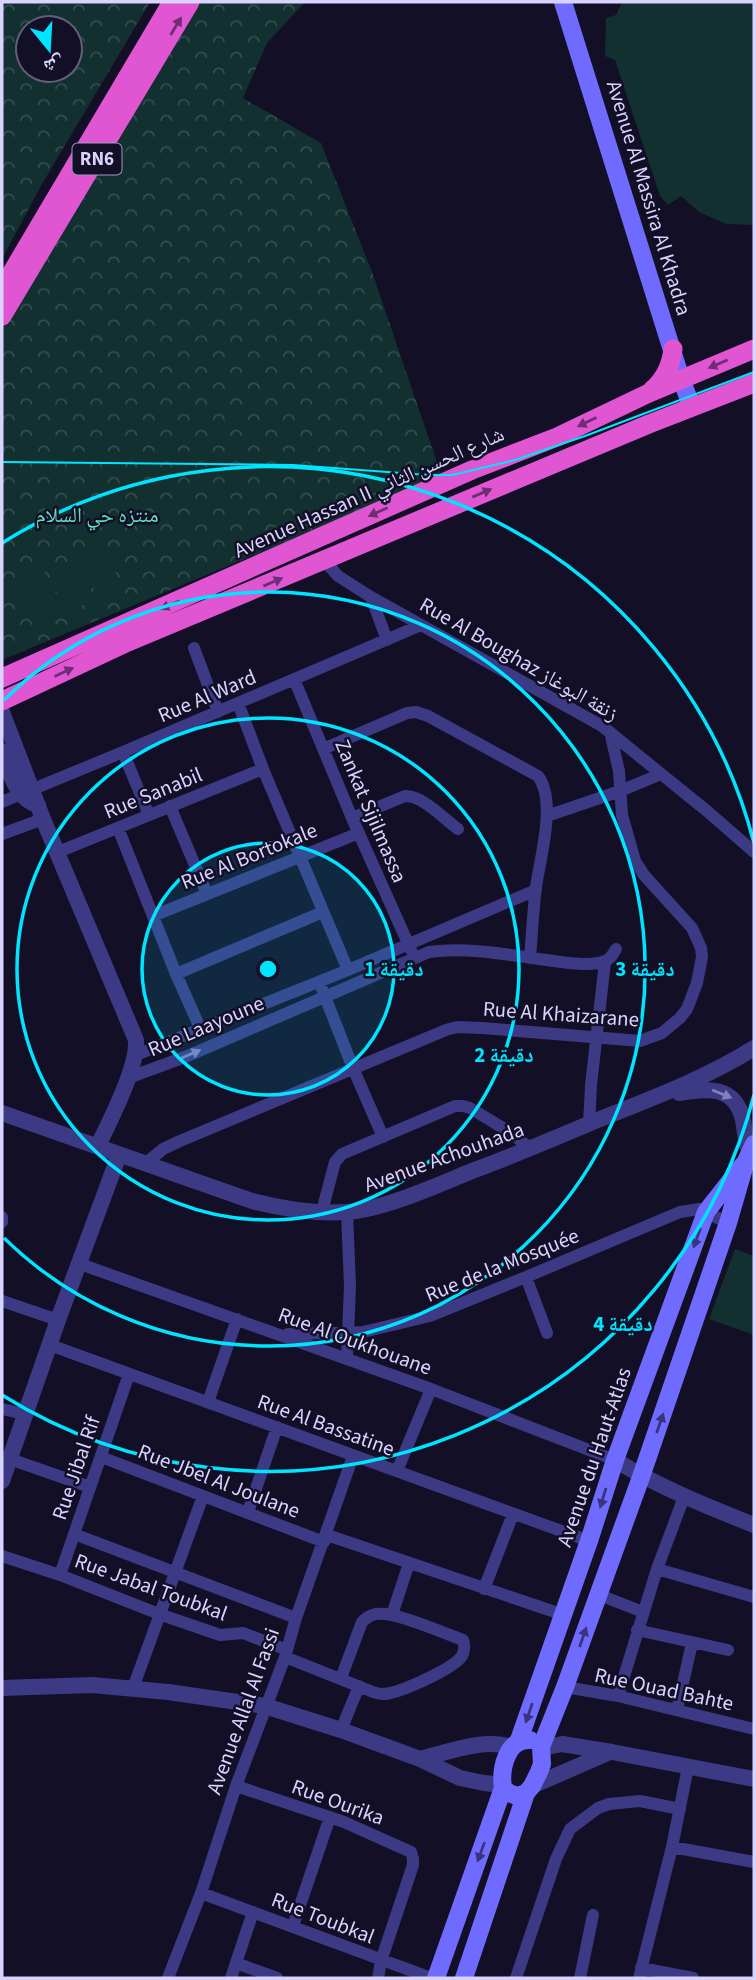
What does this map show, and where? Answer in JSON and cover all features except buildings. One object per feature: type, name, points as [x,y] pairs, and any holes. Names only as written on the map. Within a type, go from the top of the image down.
[{"type":"highway","name":"RN6","points":[[2,289],[172,2]]},
{"type":"highway","name":"RN6","points":[[2,316],[190,2]]},
{"type":"highway","points":[[649,393],[668,369],[673,349]]},
{"type":"highway","name":"Avenue Hassan II شارع الحسن الثاني","points":[[2,678],[472,470],[557,437],[649,393],[754,349]]},
{"type":"highway","name":"Avenue Hassan II شارع الحسن الثاني","points":[[2,701],[128,642],[586,450],[754,383]]},
{"type":"main road","name":"Avenue Al Massira Al Khadra","points":[[563,2],[673,349],[687,377]]},
{"type":"main road","name":"Avenue Al Massira Al Khadra","points":[[573,2],[697,405]]},
{"type":"main road","name":"Avenue du Haut-Atlas","points":[[503,1786],[505,1764],[516,1744],[564,1615],[615,1460],[706,1212],[750,1152]]},
{"type":"main road","points":[[464,1978],[529,1789],[541,1764],[542,1748],[641,1477],[750,1152]]},
{"type":"main road","points":[[516,1744],[527,1739],[536,1741],[542,1748]]},
{"type":"main road","points":[[434,1978],[503,1786],[509,1793],[517,1796],[529,1789]]},
{"type":"street","name":"Rue Al Boughaz زنقة البوغاز","points":[[324,560],[338,576],[371,597],[610,732],[754,852]]},
{"type":"street","points":[[371,597],[387,640]]},
{"type":"street","name":"Rue Al Ward","points":[[2,834],[24,802],[124,752],[421,625]]},
{"type":"street","points":[[194,648],[218,712]]},
{"type":"street","name":"Zankat Sijilmassa","points":[[294,679],[352,818],[412,951]]},
{"type":"street","points":[[238,704],[348,970]]},
{"type":"street","points":[[2,712],[24,802]]},
{"type":"street","points":[[323,749],[407,713],[420,713],[534,773],[544,784],[547,816],[536,890],[530,958]]},
{"type":"street","name":"Rue Al Khaizarane","points":[[146,1163],[172,1144],[457,1027],[640,1041],[662,1033],[680,1018],[687,1009],[697,983],[701,948],[692,928],[635,862],[622,815],[619,771],[610,732]]},
{"type":"street","points":[[2,751],[24,802],[58,852],[136,1040],[136,1055],[128,1078],[98,1146]]},
{"type":"street","points":[[124,752],[149,815]]},
{"type":"street","name":"Rue Sanabil","points":[[58,852],[263,769]]},
{"type":"street","points":[[547,816],[661,774]]},
{"type":"street","points":[[352,818],[405,796],[413,796],[458,829]]},
{"type":"street","points":[[2,814],[24,802]]},
{"type":"street","points":[[170,806],[207,894]]},
{"type":"street","points":[[118,828],[201,1030]]},
{"type":"street","name":"Rue Al Bortokale","points":[[153,916],[359,832]]},
{"type":"street","points":[[136,1055],[348,970],[412,951],[536,890]]},
{"type":"street","points":[[176,974],[323,912]]},
{"type":"street","points":[[589,1124],[605,962],[613,956],[616,949]]},
{"type":"street","name":"Rue Laayoune","points":[[128,1078],[185,1057],[324,997],[412,951],[453,950],[571,962],[605,962]]},
{"type":"street","points":[[319,982],[383,1137]]},
{"type":"street","points":[[656,1097],[732,1062],[754,1048]]},
{"type":"street","points":[[656,1097],[705,1089],[732,1097],[739,1107],[750,1152]]},
{"type":"street","name":"Avenue Achouhada","points":[[2,1113],[252,1201],[284,1209],[347,1212],[398,1199],[531,1149],[656,1097]]},
{"type":"street","points":[[322,1211],[332,1169],[338,1157],[459,1105],[480,1114],[531,1149]]},
{"type":"street","points":[[2,1481],[119,1155]]},
{"type":"street","name":"Rue de la Mosquée","points":[[280,1335],[348,1334],[430,1315],[680,1212],[699,1209],[706,1212]]},
{"type":"street","points":[[347,1212],[350,1286],[347,1359]]},
{"type":"street","points":[[706,1212],[728,1223]]},
{"type":"street","points":[[2,1217],[2,1222]]},
{"type":"street","name":"Rue Al Oukhouane","points":[[80,1264],[431,1389],[615,1460]]},
{"type":"street","points":[[526,1277],[547,1334]]},
{"type":"street","points":[[2,1301],[58,1320]]},
{"type":"street","points":[[208,1402],[237,1319]]},
{"type":"street","name":"Rue Al Bassatine","points":[[50,1345],[590,1541]]},
{"type":"street","name":"Rue Jibal Rif","points":[[60,1575],[129,1374]]},
{"type":"street","points":[[397,1471],[431,1389]]},
{"type":"street","points":[[2,1409],[24,1414]]},
{"type":"street","points":[[248,1512],[277,1427]]},
{"type":"street","name":"Avenue Allal Al Fassi","points":[[168,1978],[201,1894],[236,1786],[286,1653],[353,1456]]},
{"type":"street","name":"Rue Jbel Al Joulane","points":[[100,1457],[248,1512],[564,1615]]},
{"type":"street","points":[[10,1460],[90,1487]]},
{"type":"street","points":[[615,1460],[641,1477],[754,1525]]},
{"type":"street","points":[[134,1688],[203,1496]]},
{"type":"street","points":[[618,1696],[637,1630],[684,1497]]},
{"type":"street","points":[[484,1589],[513,1514]]},
{"type":"street","points":[[74,1534],[296,1618]]},
{"type":"street","name":"Rue Jabal Toubkal","points":[[2,1556],[220,1635],[243,1633],[379,1694],[393,1692],[445,1670],[463,1654],[463,1640],[392,1615]]},
{"type":"street","points":[[341,1678],[364,1619],[376,1614],[392,1615],[409,1563]]},
{"type":"street","points":[[657,1570],[754,1597]]},
{"type":"street","points":[[597,1594],[643,1612]]},
{"type":"street","points":[[637,1630],[728,1650]]},
{"type":"street","points":[[677,1710],[692,1643]]},
{"type":"street","points":[[2,1688],[92,1685],[265,1706],[420,1759],[460,1778],[503,1786]]},
{"type":"street","points":[[341,1730],[359,1686]]},
{"type":"street","name":"Rue Ouad Bahte","points":[[565,1687],[618,1696],[754,1729]]},
{"type":"street","points":[[420,1759],[484,1744],[516,1744]]},
{"type":"street","points":[[542,1748],[562,1744],[754,1779]]},
{"type":"street","points":[[529,1789],[612,1752]]},
{"type":"street","points":[[688,1767],[673,1847],[640,1973],[694,1978]]},
{"type":"street","name":"Rue Ourika","points":[[236,1786],[330,1817],[408,1850],[413,1855],[413,1865],[381,1961]]},
{"type":"street","points":[[516,1978],[556,1859],[570,1829],[598,1808],[608,1804],[640,1801],[680,1809]]},
{"type":"street","points":[[293,1926],[330,1817]]},
{"type":"street","points":[[673,1847],[754,1862]]},
{"type":"street","name":"Rue Toubkal","points":[[201,1894],[434,1978]]},
{"type":"street","points":[[231,1978],[253,1912]]},
{"type":"street","points":[[580,1978],[593,1915]]},
{"type":"street","points":[[378,1978],[381,1961]]},
{"type":"street","points":[[236,1963],[276,1978]]},
{"type":"green space","points":[[2,2],[150,2],[42,184],[2,259]]},
{"type":"green space","name":"منتزه حي السلام","points":[[183,2],[305,2],[267,43],[243,98],[321,143],[372,272],[442,477],[2,660],[2,320]]},
{"type":"green space","points":[[622,2],[754,2],[754,225],[726,224],[699,212],[681,196],[668,205],[660,196],[615,60],[605,56],[606,18],[616,15]]},
{"type":"green space","points":[[105,550],[123,588],[98,599],[82,560]]},
{"type":"green space","points":[[77,559],[95,600],[65,612],[48,571]]},
{"type":"green space","points":[[44,571],[63,613],[34,625],[16,583]]},
{"type":"green space","points":[[2,602],[14,632],[2,636]]},
{"type":"green space","points":[[735,1249],[754,1256],[754,1335],[709,1319]]},
{"type":"tram line","points":[[2,462],[293,465],[452,475],[515,460],[754,372]]}]
